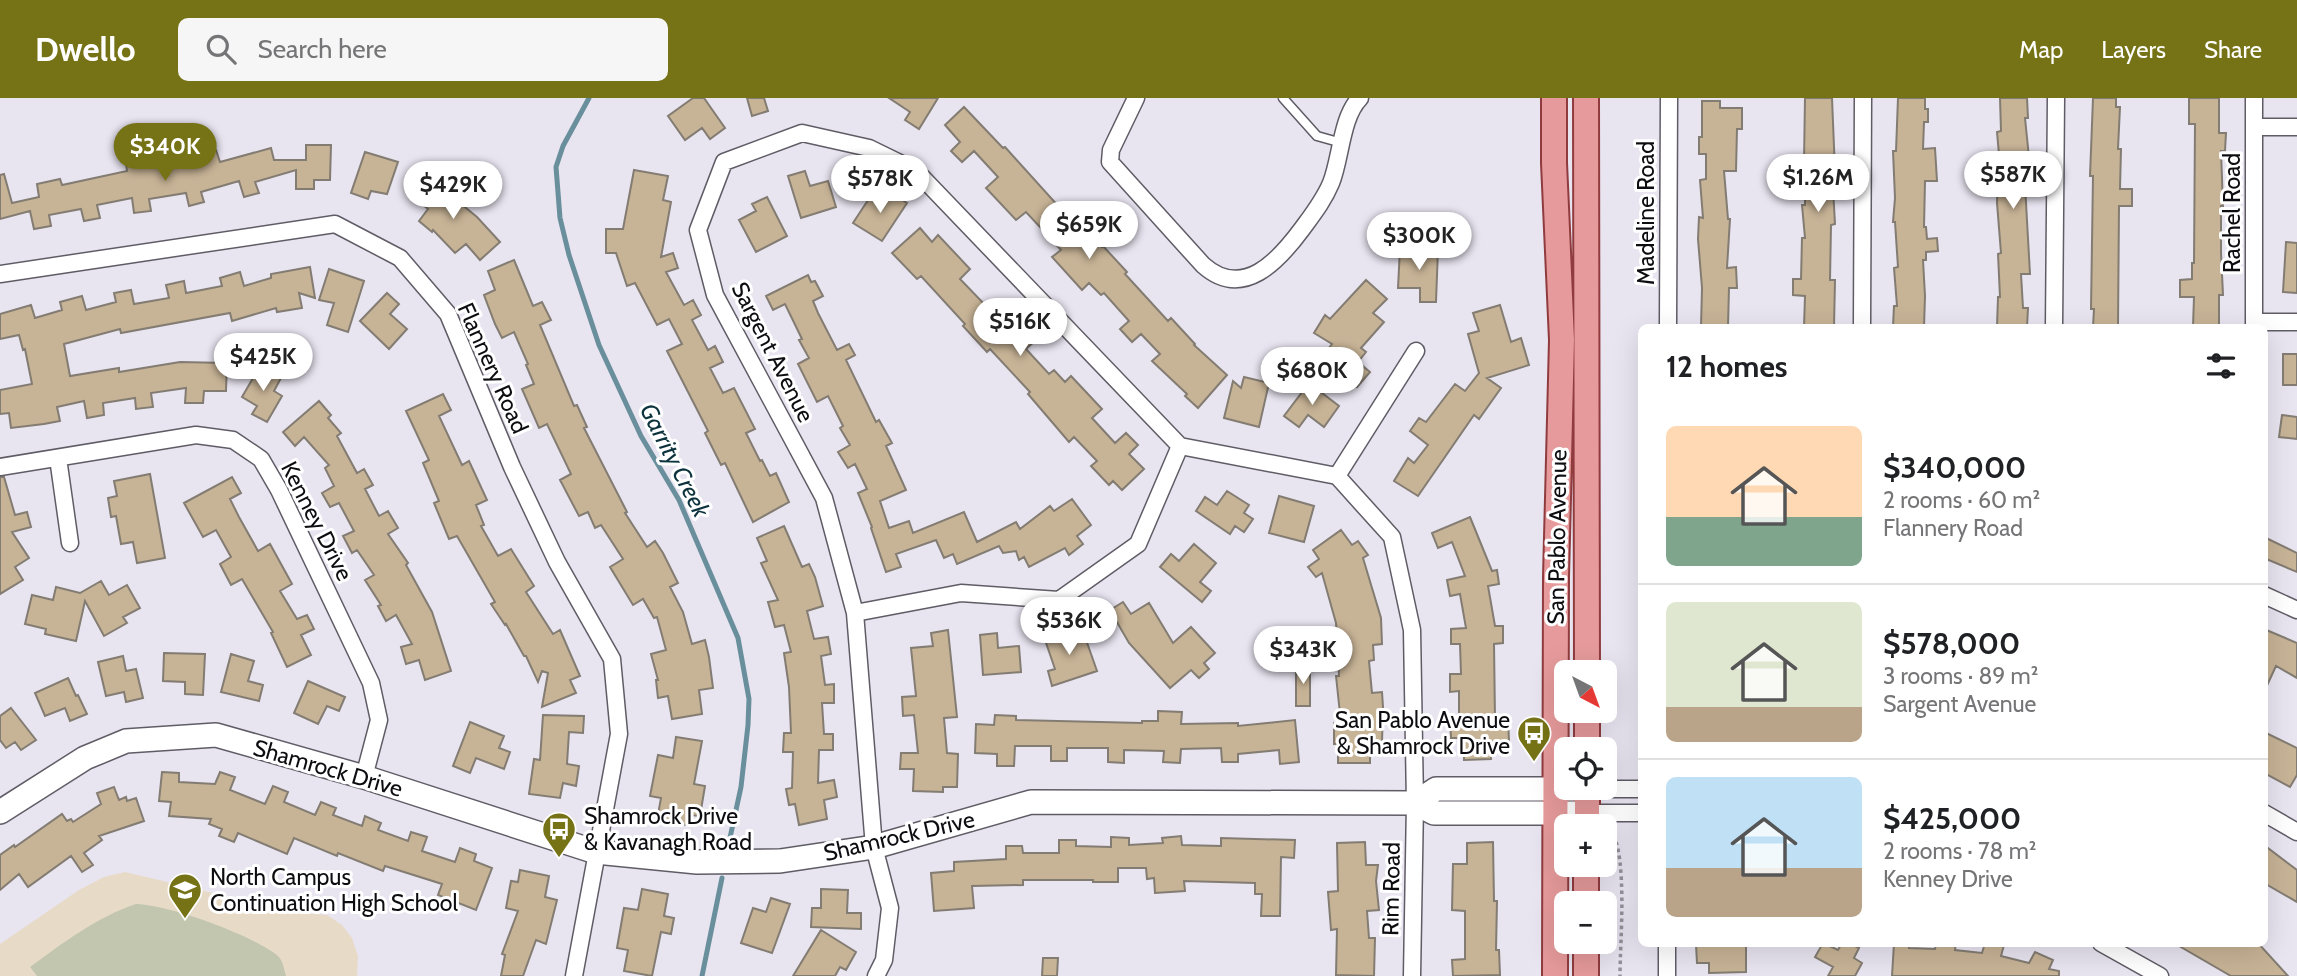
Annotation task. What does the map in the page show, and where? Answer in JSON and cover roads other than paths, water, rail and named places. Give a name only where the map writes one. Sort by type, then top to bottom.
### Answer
[{"type":"main road","name":"San Pablo Avenue","points":[[1554,98],[1554,163],[1562,340],[1556,577],[1555,976]]},
{"type":"main road","name":"San Pablo Avenue","points":[[1586,98],[1587,660]]},
{"type":"main road","points":[[1586,954],[1586,976]]},
{"type":"street","points":[[1136,98],[1111,149],[1110,162],[1203,265],[1222,278],[1230,279],[1258,274],[1281,256],[1324,198],[1337,166],[1352,109],[1360,98]]},
{"type":"street","name":"Madeline Road","points":[[1668,324],[1669,98]]},
{"type":"street","points":[[1862,324],[1863,98]]},
{"type":"street","points":[[2054,324],[2056,98]]},
{"type":"street","name":"Rachel Road","points":[[2254,98],[2255,324]]},
{"type":"street","points":[[2254,127],[2297,127]]},
{"type":"street","name":"Sargent Avenue","points":[[876,976],[884,960],[890,908],[874,847],[855,613],[824,498],[715,295],[698,230],[724,162],[802,133],[869,148],[916,171],[1180,446]]},
{"type":"street","name":"Flannery Road","points":[[0,274],[335,224],[400,258],[448,314],[512,467],[558,562],[612,659],[619,734],[574,976]]},
{"type":"street","points":[[2255,324],[2297,322]]},
{"type":"street","points":[[1337,477],[1416,351]]},
{"type":"street","name":"Kenney Drive","points":[[0,467],[196,435],[233,440],[261,459],[279,490],[371,683],[379,720],[364,777]]},
{"type":"street","points":[[855,613],[961,593],[1059,600],[1138,544],[1180,446],[1337,477],[1392,537],[1412,630],[1415,803]]},
{"type":"street","points":[[58,458],[70,543]]},
{"type":"street","points":[[2268,597],[2297,610]]},
{"type":"street","name":"Shamrock Drive","points":[[2,807],[85,758],[126,741],[216,735],[364,777],[596,852],[697,862],[780,862],[874,847],[1031,802],[1415,803],[1434,813],[1555,801],[1591,809],[1638,813]]},
{"type":"street","name":"Shamrock Drive","points":[[1591,809],[1638,791]]},
{"type":"street","name":"Rim Road","points":[[1412,976],[1415,803]]},
{"type":"street","points":[[2268,815],[2297,832]]},
{"type":"street","points":[[1667,947],[1667,976]]},
{"type":"street","points":[[2108,947],[2160,976]]},
{"type":"lane","points":[[1283,98],[1317,136],[1342,143]]},
{"type":"waterway","name":"Garrity Creek","points":[[589,98],[563,146],[556,167],[560,218],[569,255],[599,345],[641,436],[679,500],[738,638],[749,699],[748,725],[741,787],[728,847]]},
{"type":"waterway","name":"Garrity Creek","points":[[702,976],[722,878]]},
{"type":"place","name":"San Pablo Avenue & Shamrock Drive","points":[[1534,763]]},
{"type":"place","name":"Shamrock Drive & Kavanagh Road","points":[[559,859]]},
{"type":"place","name":"North Campus Continuation High School","points":[[185,920]]}]
